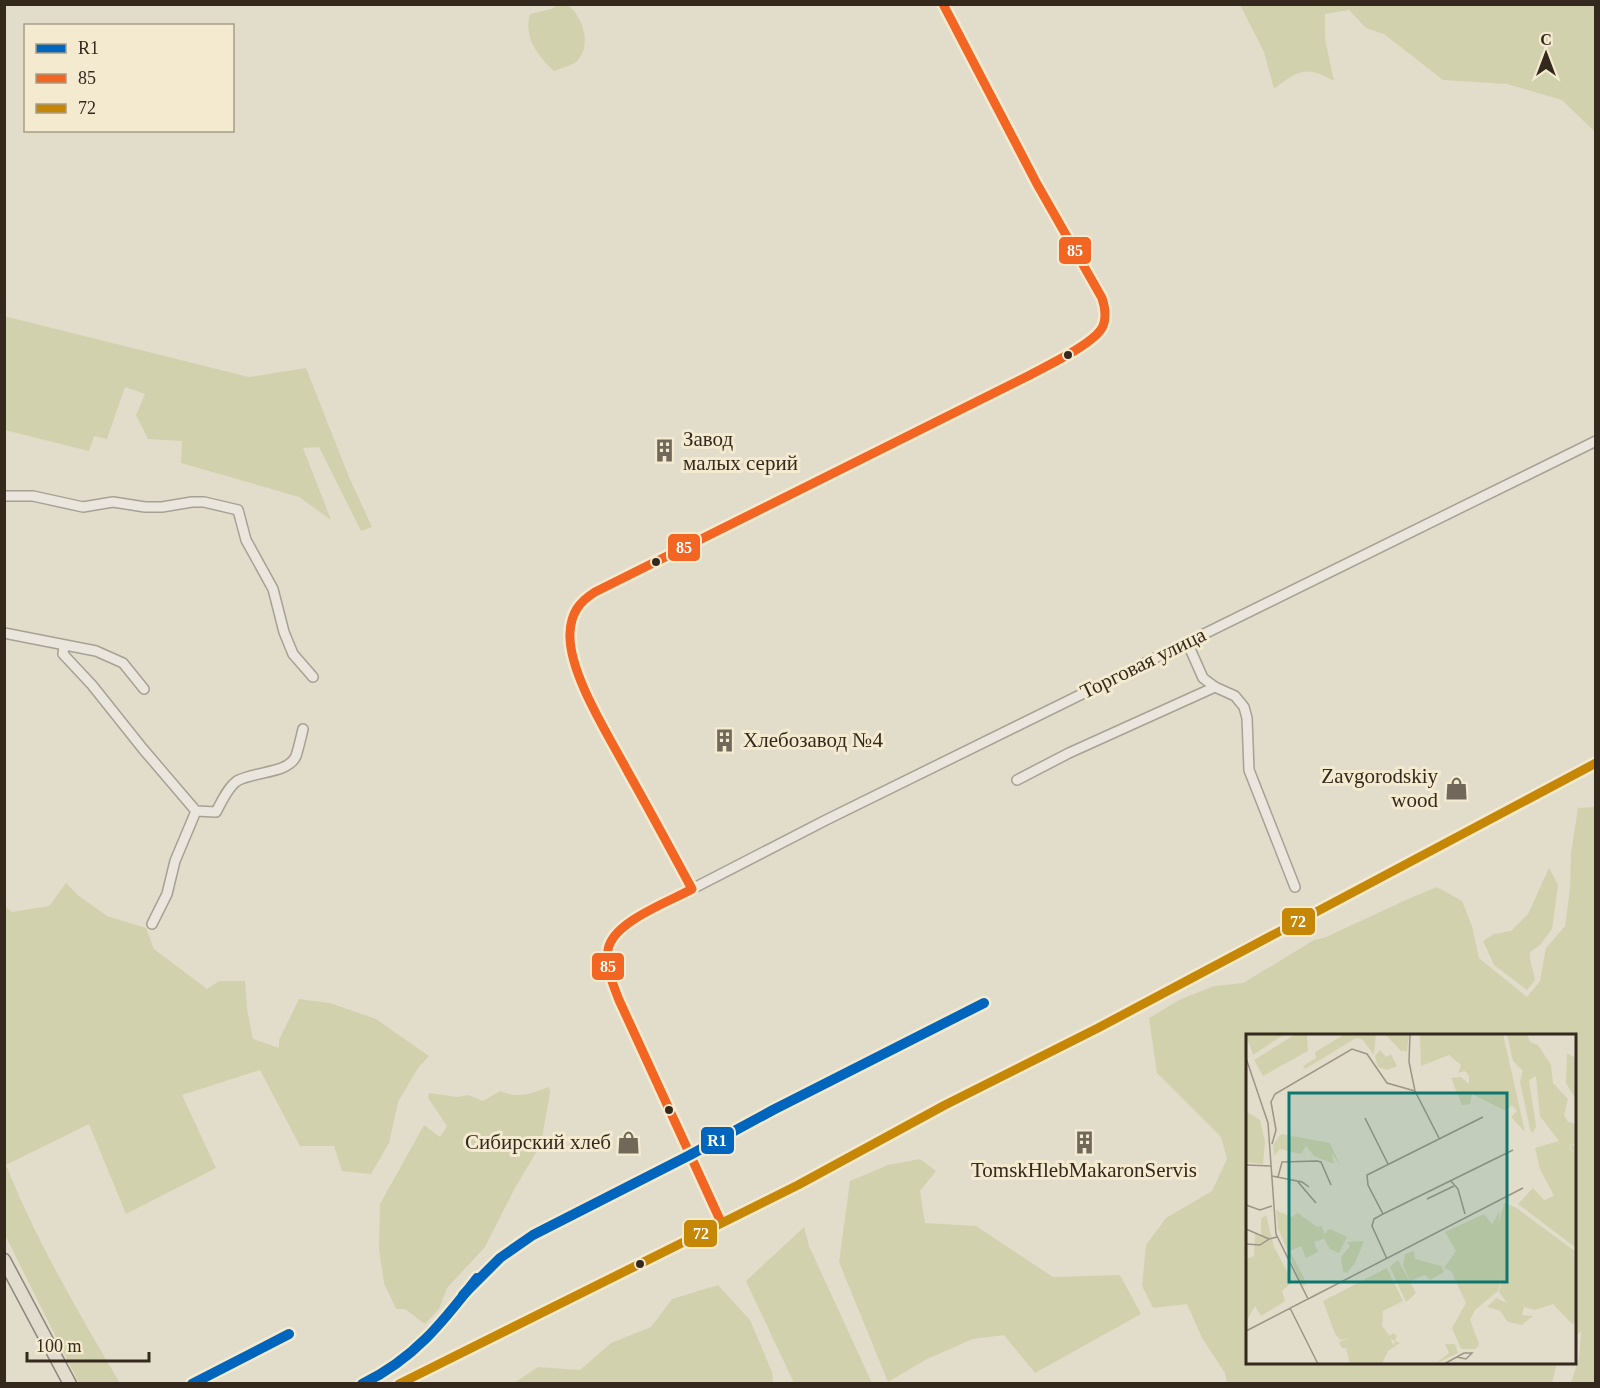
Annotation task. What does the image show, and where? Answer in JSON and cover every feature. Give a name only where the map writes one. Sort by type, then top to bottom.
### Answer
[{"type":"main road","points":[[4,1260],[70,1383]]},
{"type":"street","points":[[692,890],[604,728],[578,674],[570,634],[577,606],[595,592],[1028,376],[1091,340],[1102,328],[1106,309],[1102,298],[1036,184],[943,4]]},
{"type":"street","name":"Торговая улица","points":[[721,1222],[610,978],[608,948],[612,938],[622,926],[826,820],[1596,441]]},
{"type":"street","points":[[4,496],[33,496],[83,507],[113,502],[145,507],[198,502],[238,510],[246,540],[273,589],[284,632],[293,654],[313,677]]},
{"type":"street","points":[[4,633],[96,651],[123,663],[144,689]]},
{"type":"street","points":[[1187,642],[1203,678],[1215,687],[1235,696],[1244,707],[1248,718],[1249,770],[1295,886]]},
{"type":"street","points":[[64,646],[63,654],[92,685],[196,811],[216,812],[235,782],[252,775],[283,768],[292,763],[303,729]]},
{"type":"street","points":[[1017,780],[1069,753],[1215,687]]},
{"type":"street","points":[[399,1383],[798,1185],[945,1105],[1098,1028],[1596,763]]},
{"type":"street","points":[[152,924],[167,894],[175,861],[196,811]]},
{"type":"green space","points":[[559,5],[568,5],[578,16],[585,40],[582,55],[575,63],[554,71],[533,46],[528,22],[530,14]]},
{"type":"green space","points":[[1240,5],[1595,5],[1595,132],[1562,100],[1507,84],[1443,80],[1384,34],[1366,28],[1349,10],[1325,14],[1325,39],[1334,81],[1309,71],[1290,77],[1274,89],[1264,52]]},
{"type":"green space","points":[[4,316],[249,377],[306,368],[349,477],[372,527],[361,531],[319,447],[303,448],[331,520],[299,497],[181,463],[182,441],[148,439],[136,415],[145,394],[125,387],[107,439],[94,436],[89,451],[5,430]]},
{"type":"green space","points":[[1595,807],[1595,1383],[1571,1383],[1579,1358],[1581,1332],[1576,1334],[1576,1034],[1246,1034],[1246,1364],[1557,1364],[1552,1383],[1227,1383],[1225,1373],[1202,1338],[1187,1304],[1153,1308],[1142,1286],[1146,1245],[1166,1218],[1212,1191],[1227,1159],[1221,1137],[1157,1073],[1149,1018],[1181,999],[1214,986],[1243,983],[1314,940],[1326,937],[1437,887],[1462,901],[1472,926],[1479,958],[1527,997],[1540,981],[1546,948],[1565,926],[1570,889],[1571,853],[1578,808]]},
{"type":"green space","points":[[1549,868],[1558,885],[1552,929],[1540,945],[1530,952],[1535,980],[1527,990],[1494,965],[1483,941],[1494,934],[1511,931],[1528,914]]},
{"type":"green space","points":[[66,883],[79,896],[107,916],[146,928],[154,949],[207,989],[219,981],[245,981],[247,1009],[253,1039],[279,1048],[279,1040],[299,999],[330,1003],[376,1019],[429,1056],[418,1068],[398,1102],[389,1143],[371,1174],[342,1171],[334,1146],[300,1146],[260,1070],[182,1095],[216,1168],[126,1214],[89,1124],[6,1165],[44,1249],[120,1383],[79,1383],[5,1235],[5,907],[12,912],[49,906]]},
{"type":"green space","points":[[549,1087],[550,1093],[541,1144],[515,1188],[485,1247],[447,1288],[439,1309],[425,1324],[405,1309],[396,1309],[384,1283],[379,1249],[380,1204],[424,1125],[440,1137],[447,1126],[428,1098],[429,1093],[457,1097],[468,1095],[483,1101],[500,1091],[519,1095]]},
{"type":"green space","points":[[920,1159],[936,1171],[920,1191],[925,1223],[976,1226],[1053,1277],[1120,1275],[1141,1314],[1035,1373],[1004,1335],[973,1339],[927,1359],[888,1382],[839,1262],[850,1181],[888,1165]]},
{"type":"green space","points":[[804,1227],[809,1246],[872,1383],[794,1383],[746,1281]]},
{"type":"green space","points":[[718,1285],[750,1320],[772,1372],[773,1383],[514,1383],[538,1367],[580,1370],[611,1343],[651,1327],[672,1299]]},
{"type":"transit line","name":"85","points":[[721,1222],[619,1000],[608,963],[608,950],[620,930],[643,914],[692,889],[582,685],[571,649],[572,620],[584,600],[595,592],[1028,376],[1081,347],[1099,333],[1105,319],[1102,298],[1037,184],[943,4]]},
{"type":"transit line","name":"72","points":[[399,1384],[798,1185],[945,1105],[1098,1028],[1596,763]]},
{"type":"transit line","name":"R1","points":[[463,1295],[500,1258],[533,1235],[984,1003]]},
{"type":"transit line","name":"R1","points":[[362,1384],[412,1351],[452,1310],[477,1278]]},
{"type":"transit line","name":"R1","points":[[192,1384],[289,1334]]},
{"type":"place","name":"Завод малых серий","points":[[665,451]]},
{"type":"place","name":"Хлебозавод №4","points":[[725,740]]},
{"type":"place","name":"Zavgorodskiy wood","points":[[1456,788]]},
{"type":"place","name":"Сибирский хлеб","points":[[629,1142]]},
{"type":"place","name":"TomskHlebMakaronServis","points":[[1084,1142]]}]
